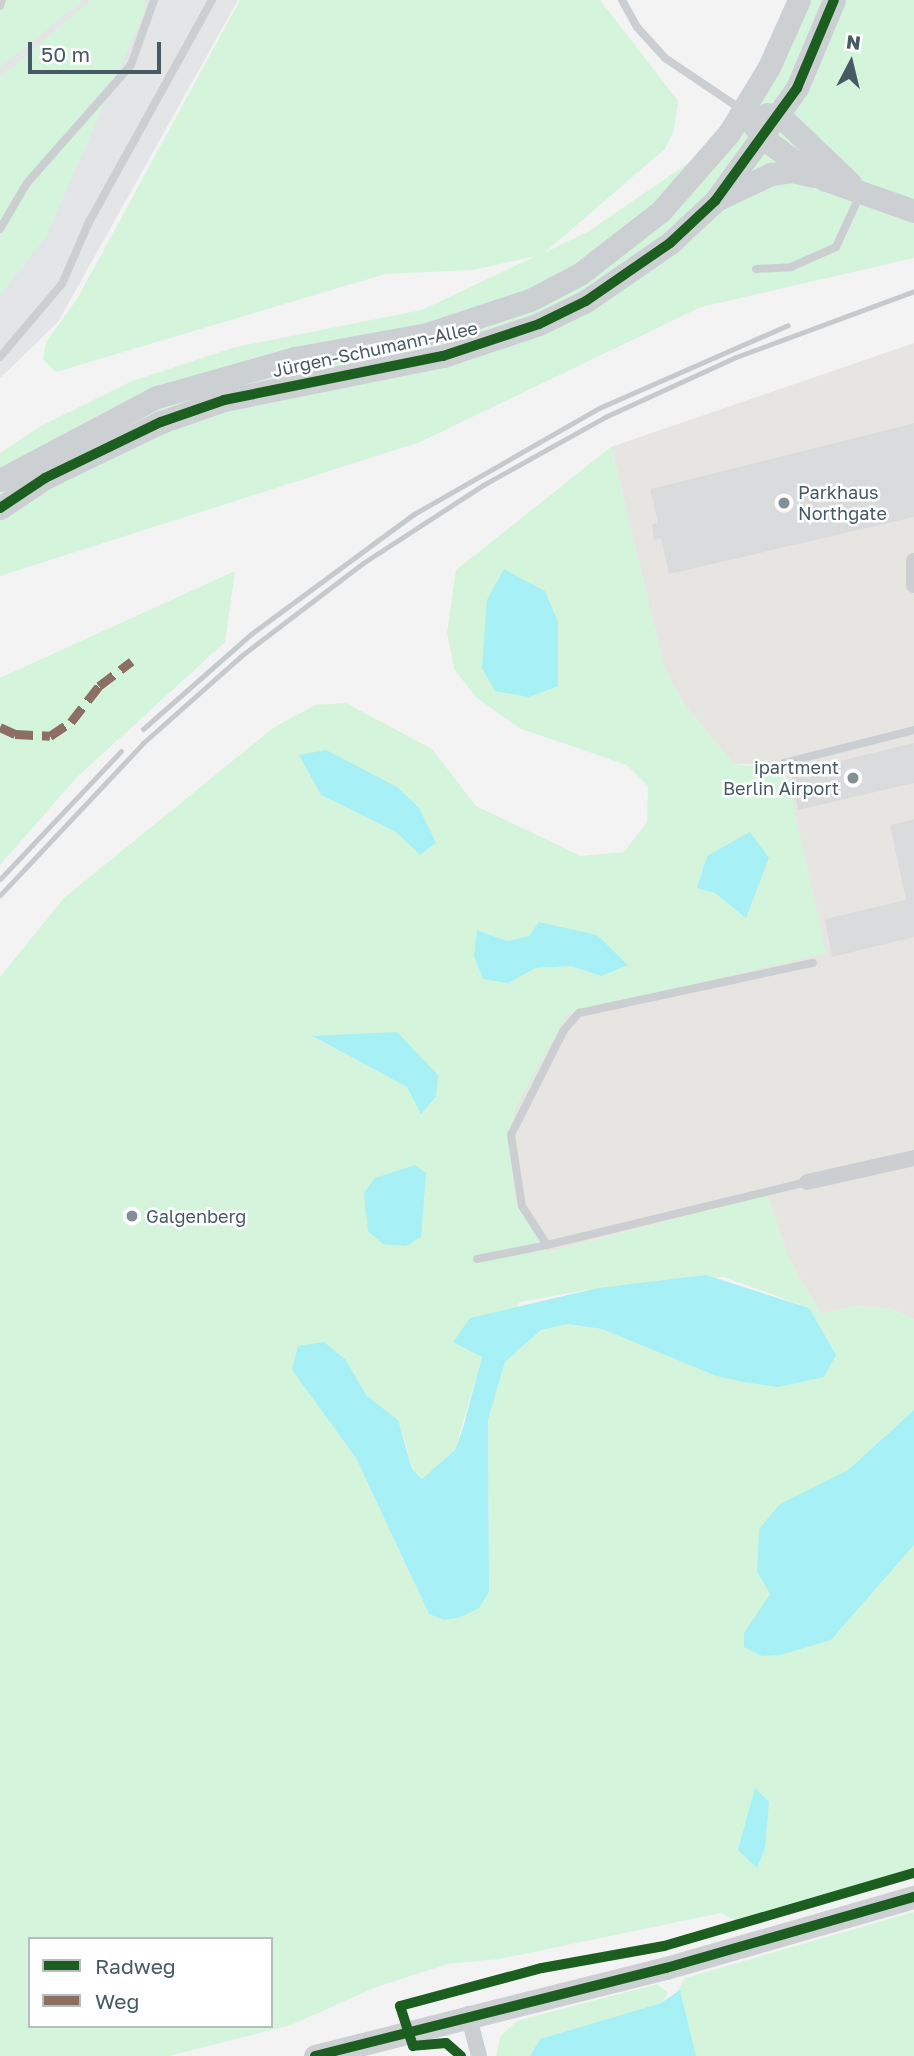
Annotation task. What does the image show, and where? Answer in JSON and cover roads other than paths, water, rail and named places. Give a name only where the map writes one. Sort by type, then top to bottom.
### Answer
[{"type":"street","name":"Jürgen-Schumann-Allee","points":[[0,480],[93,427],[193,385],[295,358],[427,334],[530,300],[623,245],[661,211],[743,111],[799,0]]},
{"type":"street","name":"Jürgen-Schumann-Allee","points":[[0,508],[45,478],[161,422],[211,404],[443,356],[539,324],[637,268],[715,201],[764,139],[780,116],[834,0]]},
{"type":"street","points":[[743,111],[780,116],[861,192]]},
{"type":"street","points":[[743,111],[764,139],[826,180]]},
{"type":"street","points":[[715,201],[771,174],[792,171],[914,211]]},
{"type":"street","points":[[914,561],[914,585]]},
{"type":"street","points":[[807,1182],[914,1158]]},
{"type":"street","points":[[315,2056],[468,2014],[666,1968],[914,1897]]},
{"type":"street","points":[[468,2014],[479,2056]]},
{"type":"lane","points":[[0,6],[2,0]]},
{"type":"lane","points":[[0,229],[27,183],[131,65],[154,0]]},
{"type":"lane","points":[[0,358],[62,284],[89,222],[212,0]]},
{"type":"lane","points":[[622,0],[665,58],[743,111]]},
{"type":"lane","points":[[756,270],[791,267],[835,247],[861,192]]},
{"type":"lane","points":[[784,762],[914,730]]},
{"type":"lane","points":[[547,1245],[522,1206],[512,1135],[570,1021],[579,1013],[813,963]]},
{"type":"lane","points":[[477,1259],[547,1245],[807,1182]]},
{"type":"water","points":[[504,569],[545,591],[558,622],[558,686],[529,697],[495,691],[482,668],[487,600]]},
{"type":"water","points":[[326,750],[397,787],[419,808],[436,843],[420,855],[396,832],[321,795],[299,755]]},
{"type":"water","points":[[750,832],[769,858],[746,918],[715,893],[697,888],[707,856]]},
{"type":"water","points":[[539,922],[597,935],[628,965],[601,976],[571,966],[536,968],[508,983],[483,979],[474,956],[477,930],[507,941],[529,936]]},
{"type":"water","points":[[397,1032],[438,1075],[436,1097],[421,1114],[407,1087],[312,1036]]},
{"type":"water","points":[[415,1165],[426,1173],[421,1237],[406,1246],[383,1244],[368,1231],[364,1193],[375,1178]]},
{"type":"water","points":[[706,1275],[809,1308],[836,1355],[824,1377],[778,1387],[744,1382],[716,1376],[602,1329],[568,1324],[541,1330],[505,1362],[488,1420],[489,1592],[479,1608],[461,1617],[444,1620],[429,1614],[356,1458],[292,1370],[298,1346],[324,1342],[346,1360],[367,1396],[398,1420],[412,1469],[422,1479],[455,1450],[463,1428],[482,1357],[453,1342],[470,1318],[598,1288]]},
{"type":"water","points":[[914,1410],[914,1545],[831,1640],[780,1655],[762,1656],[744,1647],[744,1633],[770,1594],[757,1572],[759,1529],[780,1504],[848,1470]]},
{"type":"water","points":[[755,1788],[769,1802],[765,1848],[757,1868],[738,1850]]},
{"type":"water","points":[[680,1990],[696,2056],[530,2056],[540,2039],[661,2003]]},
{"type":"railway","points":[[0,895],[143,743],[241,656],[363,563],[483,485],[605,417],[736,357],[914,291]]},
{"type":"railway","points":[[143,729],[251,634],[414,514],[599,408],[788,325]]},
{"type":"railway","points":[[0,879],[121,751]]},
{"type":"place","name":"Parkhaus Northgate","points":[[784,503]]},
{"type":"place","name":"ipartment Berlin Airport","points":[[853,778]]},
{"type":"place","name":"Galgenberg","points":[[132,1216]]}]
